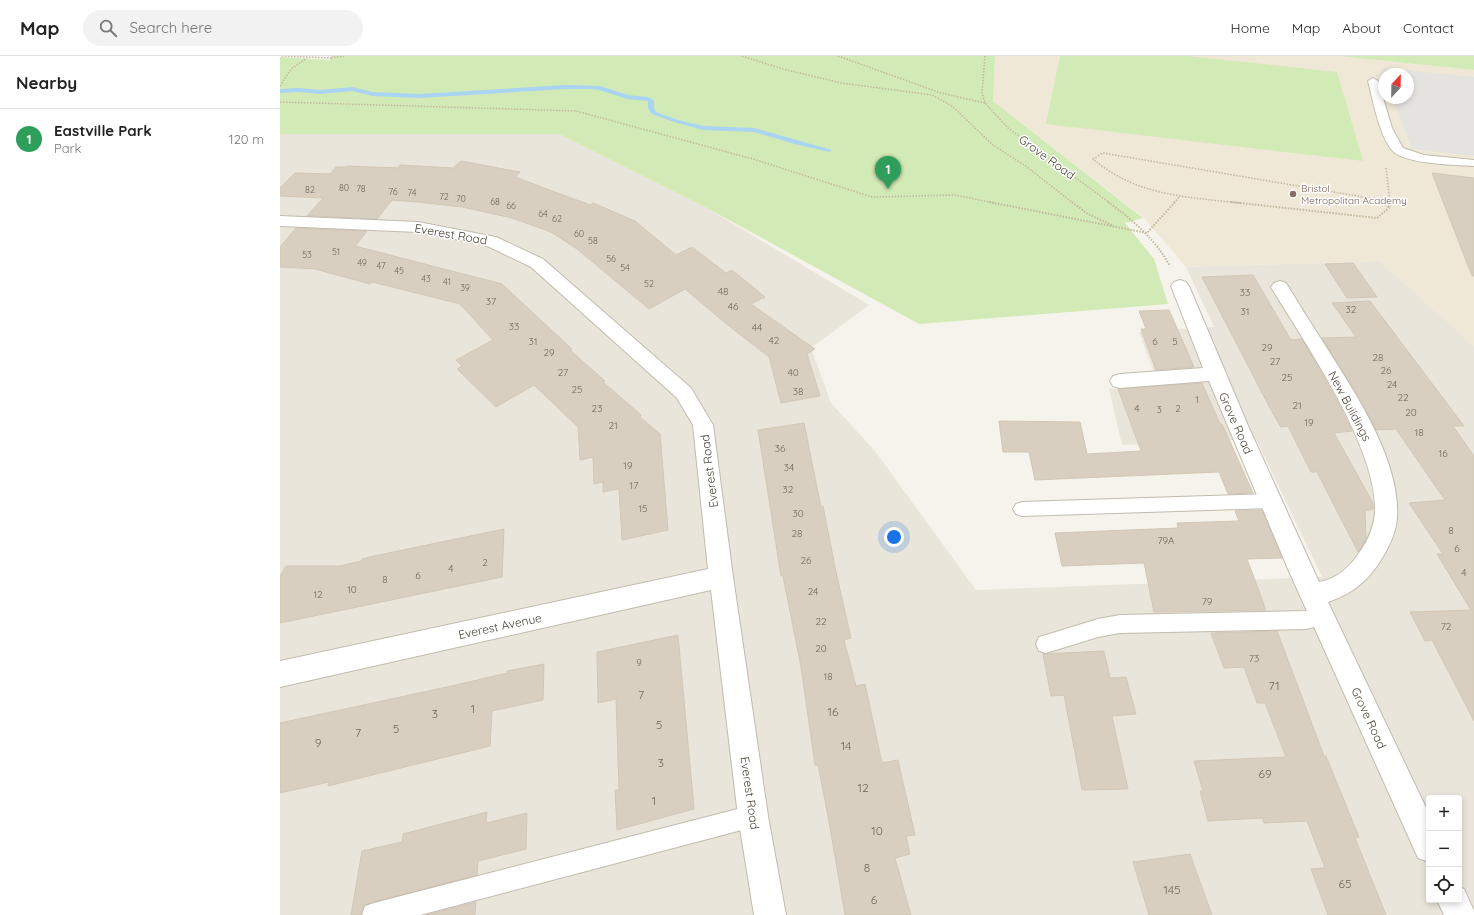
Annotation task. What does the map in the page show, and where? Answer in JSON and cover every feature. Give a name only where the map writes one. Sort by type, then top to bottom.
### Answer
[{"type":"street","name":"Everest Road","points":[[280,220],[418,227],[490,241],[537,263],[684,393],[703,425],[721,577],[753,816],[770,915]]},
{"type":"street","name":"Grove Road","points":[[1180,286],[1214,374],[1312,594],[1426,841]]},
{"type":"street","name":"New Buildings","points":[[1280,287],[1351,403],[1376,460],[1385,498],[1386,512],[1383,534],[1369,561],[1343,585],[1325,593],[1312,594]]},
{"type":"street","points":[[1120,381],[1214,374]]},
{"type":"street","name":"Everest Avenue","points":[[280,674],[721,577]]},
{"type":"street","points":[[1455,903],[1460,915]]},
{"type":"lane","points":[[1373,81],[1391,140],[1398,150],[1414,155],[1474,163]]},
{"type":"lane","points":[[1022,509],[1271,501]]},
{"type":"lane","points":[[1046,644],[1098,628],[1120,624],[1306,620],[1323,618]]},
{"type":"lane","points":[[374,915],[753,816]]},
{"type":"path","points":[[282,56],[307,58],[331,58],[344,56]]},
{"type":"path","points":[[742,56],[783,69],[841,83],[932,95],[952,106],[993,145],[1027,166],[1088,214],[1115,226]]},
{"type":"path","points":[[838,56],[941,93],[985,103],[982,93],[985,56]]},
{"type":"path","points":[[280,86],[291,69],[307,58]]},
{"type":"path","points":[[280,102],[576,111],[753,158],[872,197],[955,195],[1147,233],[1180,196]]},
{"type":"path","name":"Grove Road","points":[[985,103],[1008,128],[1117,208],[1147,233],[1163,253],[1180,286]]},
{"type":"path","points":[[1390,207],[1384,155],[1398,150]]},
{"type":"path","points":[[1103,153],[1148,160],[1369,198],[1390,207],[1377,218],[1180,196],[1136,186],[1108,172],[1093,159],[1103,153]]},
{"type":"shaded area","name":"Bristol Metropolitan Academy","points":[[995,56],[1338,56],[1474,70],[1474,346],[1380,261],[1186,267],[1143,217],[993,101]]},
{"type":"shaded area","points":[[1414,71],[1474,77],[1474,156],[1412,149],[1395,104],[1414,104]]},
{"type":"shaded area","points":[[280,134],[559,134],[707,208],[869,305],[811,348],[831,403],[875,451],[976,590],[1322,577],[1256,439],[1122,445],[1109,389],[1158,384],[1139,332],[1214,327],[1186,267],[1380,261],[1474,346],[1474,915],[280,915]]},
{"type":"green space","points":[[334,56],[995,56],[993,101],[1143,218],[1125,223],[1154,259],[1168,304],[919,324],[707,208],[559,134],[280,134],[280,57],[330,60]]},
{"type":"green space","points":[[1060,56],[1187,56],[1337,72],[1363,161],[1046,124]]},
{"type":"green space","points":[[1338,56],[1474,56],[1474,70]]},
{"type":"building","points":[[461,161],[520,172],[515,177],[590,205],[593,203],[635,221],[676,255],[692,247],[726,273],[732,270],[765,297],[751,304],[815,349],[807,354],[820,396],[781,403],[769,357],[685,289],[649,309],[577,249],[551,232],[512,218],[462,207],[392,200],[377,219],[307,216],[323,198],[280,196],[280,188],[295,173],[330,174],[336,167],[348,166],[398,168],[400,165],[453,168]]},
{"type":"building","points":[[1432,173],[1474,178],[1474,276],[1472,276]]},
{"type":"building","points":[[296,228],[367,231],[355,246],[502,284],[572,349],[570,350],[605,381],[603,382],[641,415],[640,417],[660,434],[668,530],[622,540],[619,489],[603,492],[603,482],[594,484],[593,457],[580,460],[578,427],[534,385],[496,407],[457,369],[462,366],[456,360],[493,340],[460,304],[372,282],[370,284],[315,269],[280,267],[280,247]]},
{"type":"building","points":[[1353,263],[1377,297],[1347,298],[1325,264]]},
{"type":"building","points":[[1253,275],[1291,340],[1302,339],[1352,431],[1334,433],[1373,503],[1373,509],[1365,511],[1366,539],[1358,552],[1317,472],[1311,472],[1288,426],[1281,427],[1271,410],[1202,277]]},
{"type":"building","points":[[1370,301],[1464,426],[1453,426],[1474,456],[1474,721],[1432,640],[1425,641],[1410,612],[1471,610],[1437,554],[1443,554],[1409,503],[1445,500],[1396,429],[1376,430],[1361,401],[1322,338],[1356,337],[1332,303]]},
{"type":"building","points":[[1169,310],[1194,367],[1156,370],[1141,329],[1146,329],[1139,311]]},
{"type":"building","points":[[1202,383],[1253,493],[1228,494],[1219,472],[1035,480],[1029,452],[1003,452],[999,421],[1080,422],[1087,454],[1141,451],[1118,389]]},
{"type":"building","points":[[804,423],[821,507],[823,506],[851,638],[844,640],[856,686],[865,684],[882,763],[898,760],[915,835],[906,836],[910,854],[895,858],[911,915],[845,915],[818,765],[815,765],[801,667],[783,576],[781,576],[758,430]]},
{"type":"building","points":[[1262,510],[1282,558],[1247,559],[1266,610],[1154,612],[1144,563],[1062,566],[1055,533],[1178,528],[1177,523],[1239,521],[1235,511]]},
{"type":"building","points":[[504,529],[502,577],[280,623],[280,576],[286,566],[339,566],[362,561],[362,559],[374,556]]},
{"type":"building","points":[[1277,631],[1324,756],[1326,756],[1359,837],[1355,838],[1386,915],[1328,915],[1311,869],[1325,868],[1307,821],[1264,823],[1263,818],[1208,821],[1200,791],[1203,791],[1194,761],[1286,757],[1265,703],[1257,703],[1244,667],[1224,668],[1211,633]]},
{"type":"building","points":[[678,635],[694,809],[617,830],[615,790],[619,790],[616,699],[598,703],[597,652]]},
{"type":"building","points":[[1104,651],[1110,678],[1126,677],[1136,714],[1112,716],[1128,789],[1082,790],[1064,695],[1051,696],[1043,654]]},
{"type":"building","points":[[544,664],[543,700],[492,711],[490,746],[328,786],[329,782],[280,793],[280,723],[456,685],[507,673],[507,671]]},
{"type":"building","points":[[487,812],[486,823],[527,813],[526,849],[478,861],[477,875],[374,902],[364,906],[361,915],[351,915],[362,851],[402,842],[403,834]]},
{"type":"building","points":[[1190,854],[1212,915],[1149,915],[1133,862]]},
{"type":"building","points":[[476,902],[475,915],[426,915]]},
{"type":"waterway","points":[[280,91],[299,90],[320,92],[352,89],[373,94],[419,96],[565,87],[600,88],[627,97],[651,100],[651,108],[654,113],[676,121],[703,128],[754,130],[797,143],[829,150]]},
{"type":"place","name":"Eastville Park","points":[[888,189]]},
{"type":"place","name":"Bristol Metropolitan Academy","points":[[1293,194]]}]
